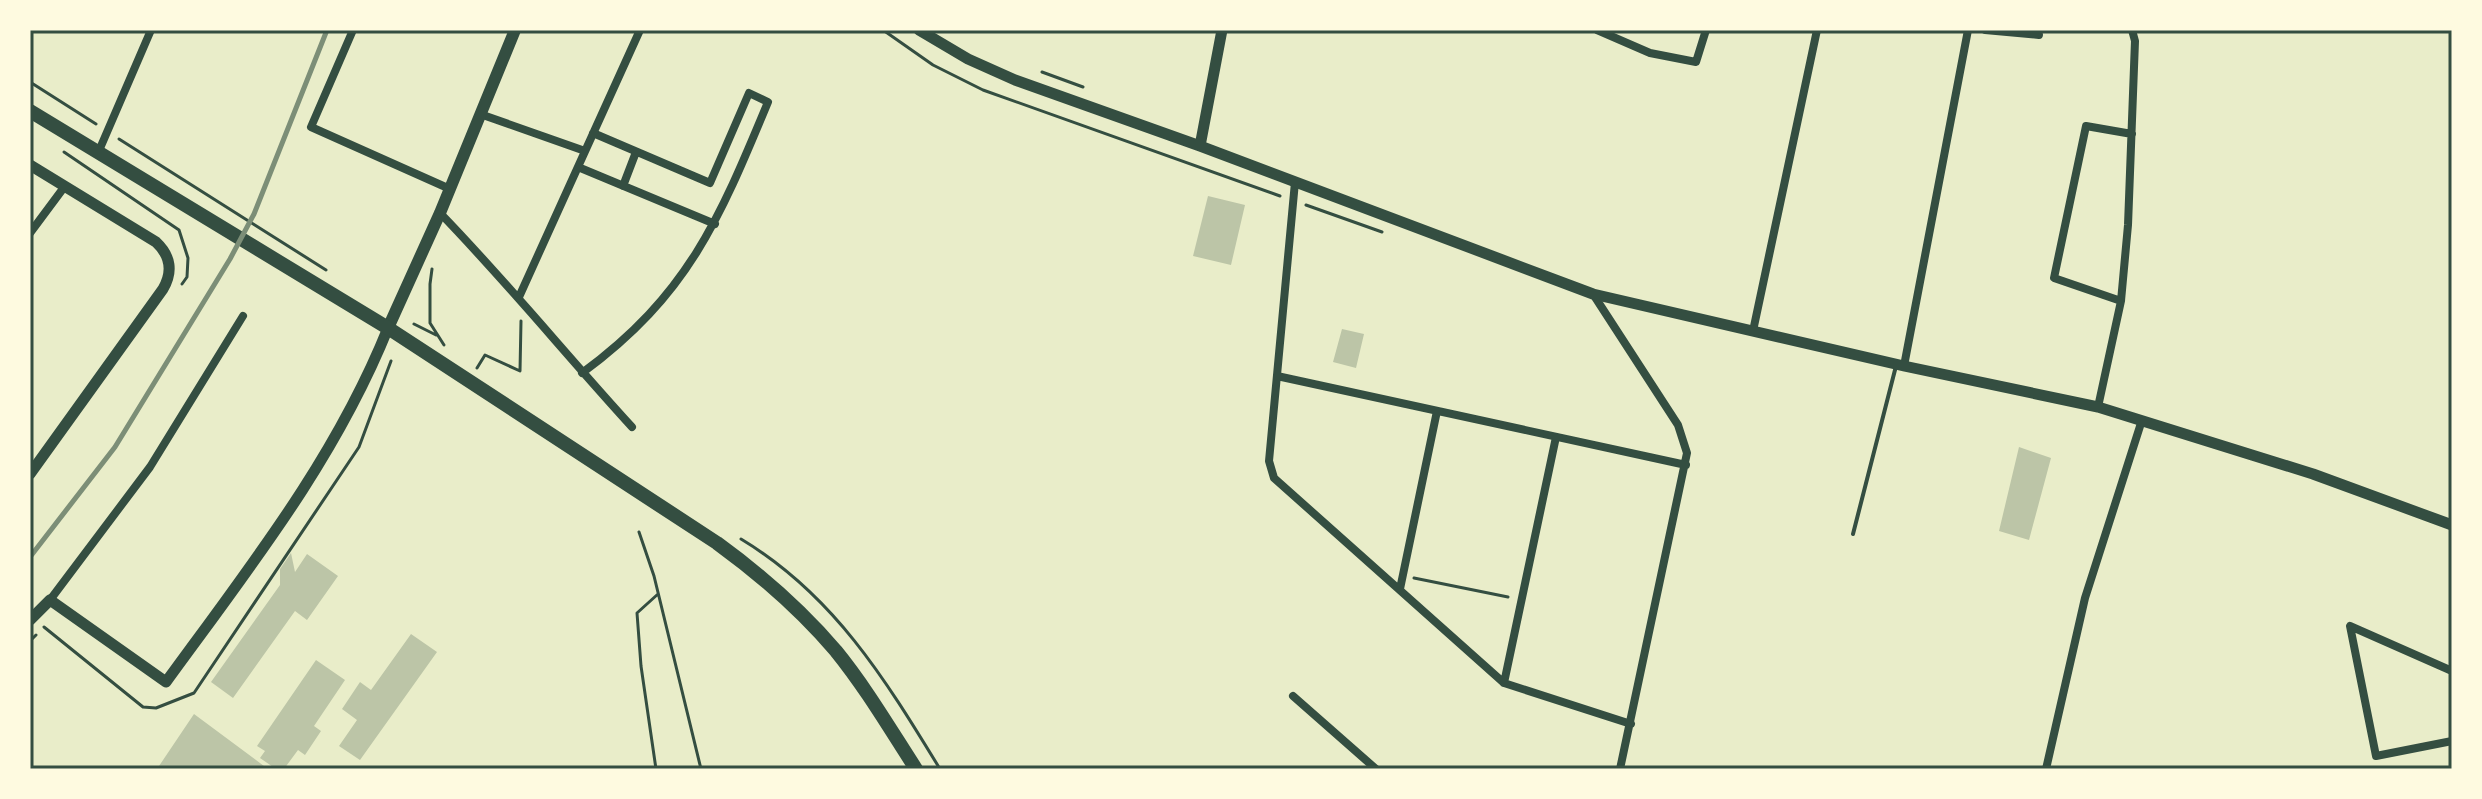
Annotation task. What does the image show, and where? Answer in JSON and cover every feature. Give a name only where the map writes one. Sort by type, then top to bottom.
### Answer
[{"type":"main road","points":[[388,328],[440,213],[514,31]]},
{"type":"main road","points":[[30,111],[388,328],[748,566],[809,621],[836,652],[916,769]]},
{"type":"street","points":[[98,153],[151,30]]},
{"type":"street","points":[[353,30],[311,127],[450,189]]},
{"type":"street","points":[[519,297],[640,30]]},
{"type":"street","points":[[919,30],[991,70],[1593,294],[2098,407],[2313,474],[2452,525]]},
{"type":"street","points":[[1200,146],[1222,30]]},
{"type":"street","points":[[1597,30],[1650,53],[1696,62],[1706,30]]},
{"type":"street","points":[[1753,331],[1817,30]]},
{"type":"street","points":[[1900,365],[1968,30]]},
{"type":"street","points":[[1985,30],[2039,35],[2038,30]]},
{"type":"street","points":[[2098,407],[2121,301],[2128,225],[2135,41],[2132,30]]},
{"type":"street","points":[[582,373],[607,355],[652,313],[688,269],[715,224],[768,102],[749,93],[710,183],[593,133]]},
{"type":"street","points":[[480,114],[585,151]]},
{"type":"street","points":[[2121,301],[2054,278],[2086,126],[2132,134]]},
{"type":"street","points":[[623,186],[636,152]]},
{"type":"street","points":[[30,165],[156,242],[167,255],[170,272],[163,289],[30,474]]},
{"type":"street","points":[[578,167],[715,224]]},
{"type":"street","points":[[1295,182],[1269,461],[1274,478],[1504,683],[1631,724]]},
{"type":"street","points":[[30,233],[65,186]]},
{"type":"street","points":[[440,213],[519,297],[632,427]]},
{"type":"street","points":[[1593,294],[1686,442],[1686,465],[1620,769]]},
{"type":"street","points":[[30,620],[50,600],[150,467],[243,316]]},
{"type":"street","points":[[50,600],[166,682],[303,494],[345,422],[388,328]]},
{"type":"street","points":[[1277,376],[1686,465]]},
{"type":"street","points":[[1400,589],[1437,411]]},
{"type":"street","points":[[2046,769],[2085,598],[2142,420]]},
{"type":"street","points":[[1504,683],[1556,437]]},
{"type":"street","points":[[2452,671],[2350,626],[2376,756],[2452,741]]},
{"type":"street","points":[[1293,696],[1376,769]]},
{"type":"lane","points":[[1853,534],[1900,365]]},
{"type":"path","points":[[1039,71],[1094,91]]},
{"type":"path","points":[[30,82],[328,271]]},
{"type":"path","points":[[55,146],[179,230],[186,249],[188,268],[187,277],[178,290]]},
{"type":"path","points":[[396,314],[439,337]]},
{"type":"path","points":[[639,532],[658,594],[701,769]]},
{"type":"path","points":[[1402,575],[1521,600]]},
{"type":"path","points":[[656,769],[641,666],[637,613],[658,594]]},
{"type":"building","points":[[1208,196],[1245,205],[1231,265],[1193,256]]},
{"type":"building","points":[[1342,329],[1364,334],[1356,368],[1333,362]]},
{"type":"building","points":[[2019,447],[2051,458],[2029,540],[1999,531]]},
{"type":"building","points":[[291,553],[295,572],[307,554],[338,576],[307,620],[295,611],[233,698],[211,682],[280,585],[280,569]]},
{"type":"building","points":[[411,634],[437,652],[360,760],[339,746],[357,720],[342,709],[360,682],[371,690]]},
{"type":"building","points":[[316,660],[345,680],[314,726],[321,731],[305,755],[298,750],[284,769],[276,769],[260,758],[265,751],[257,746]]},
{"type":"building","points":[[194,714],[268,769],[157,769]]},
{"type":"railway","points":[[30,557],[115,447],[230,259],[254,214],[327,30]]}]
